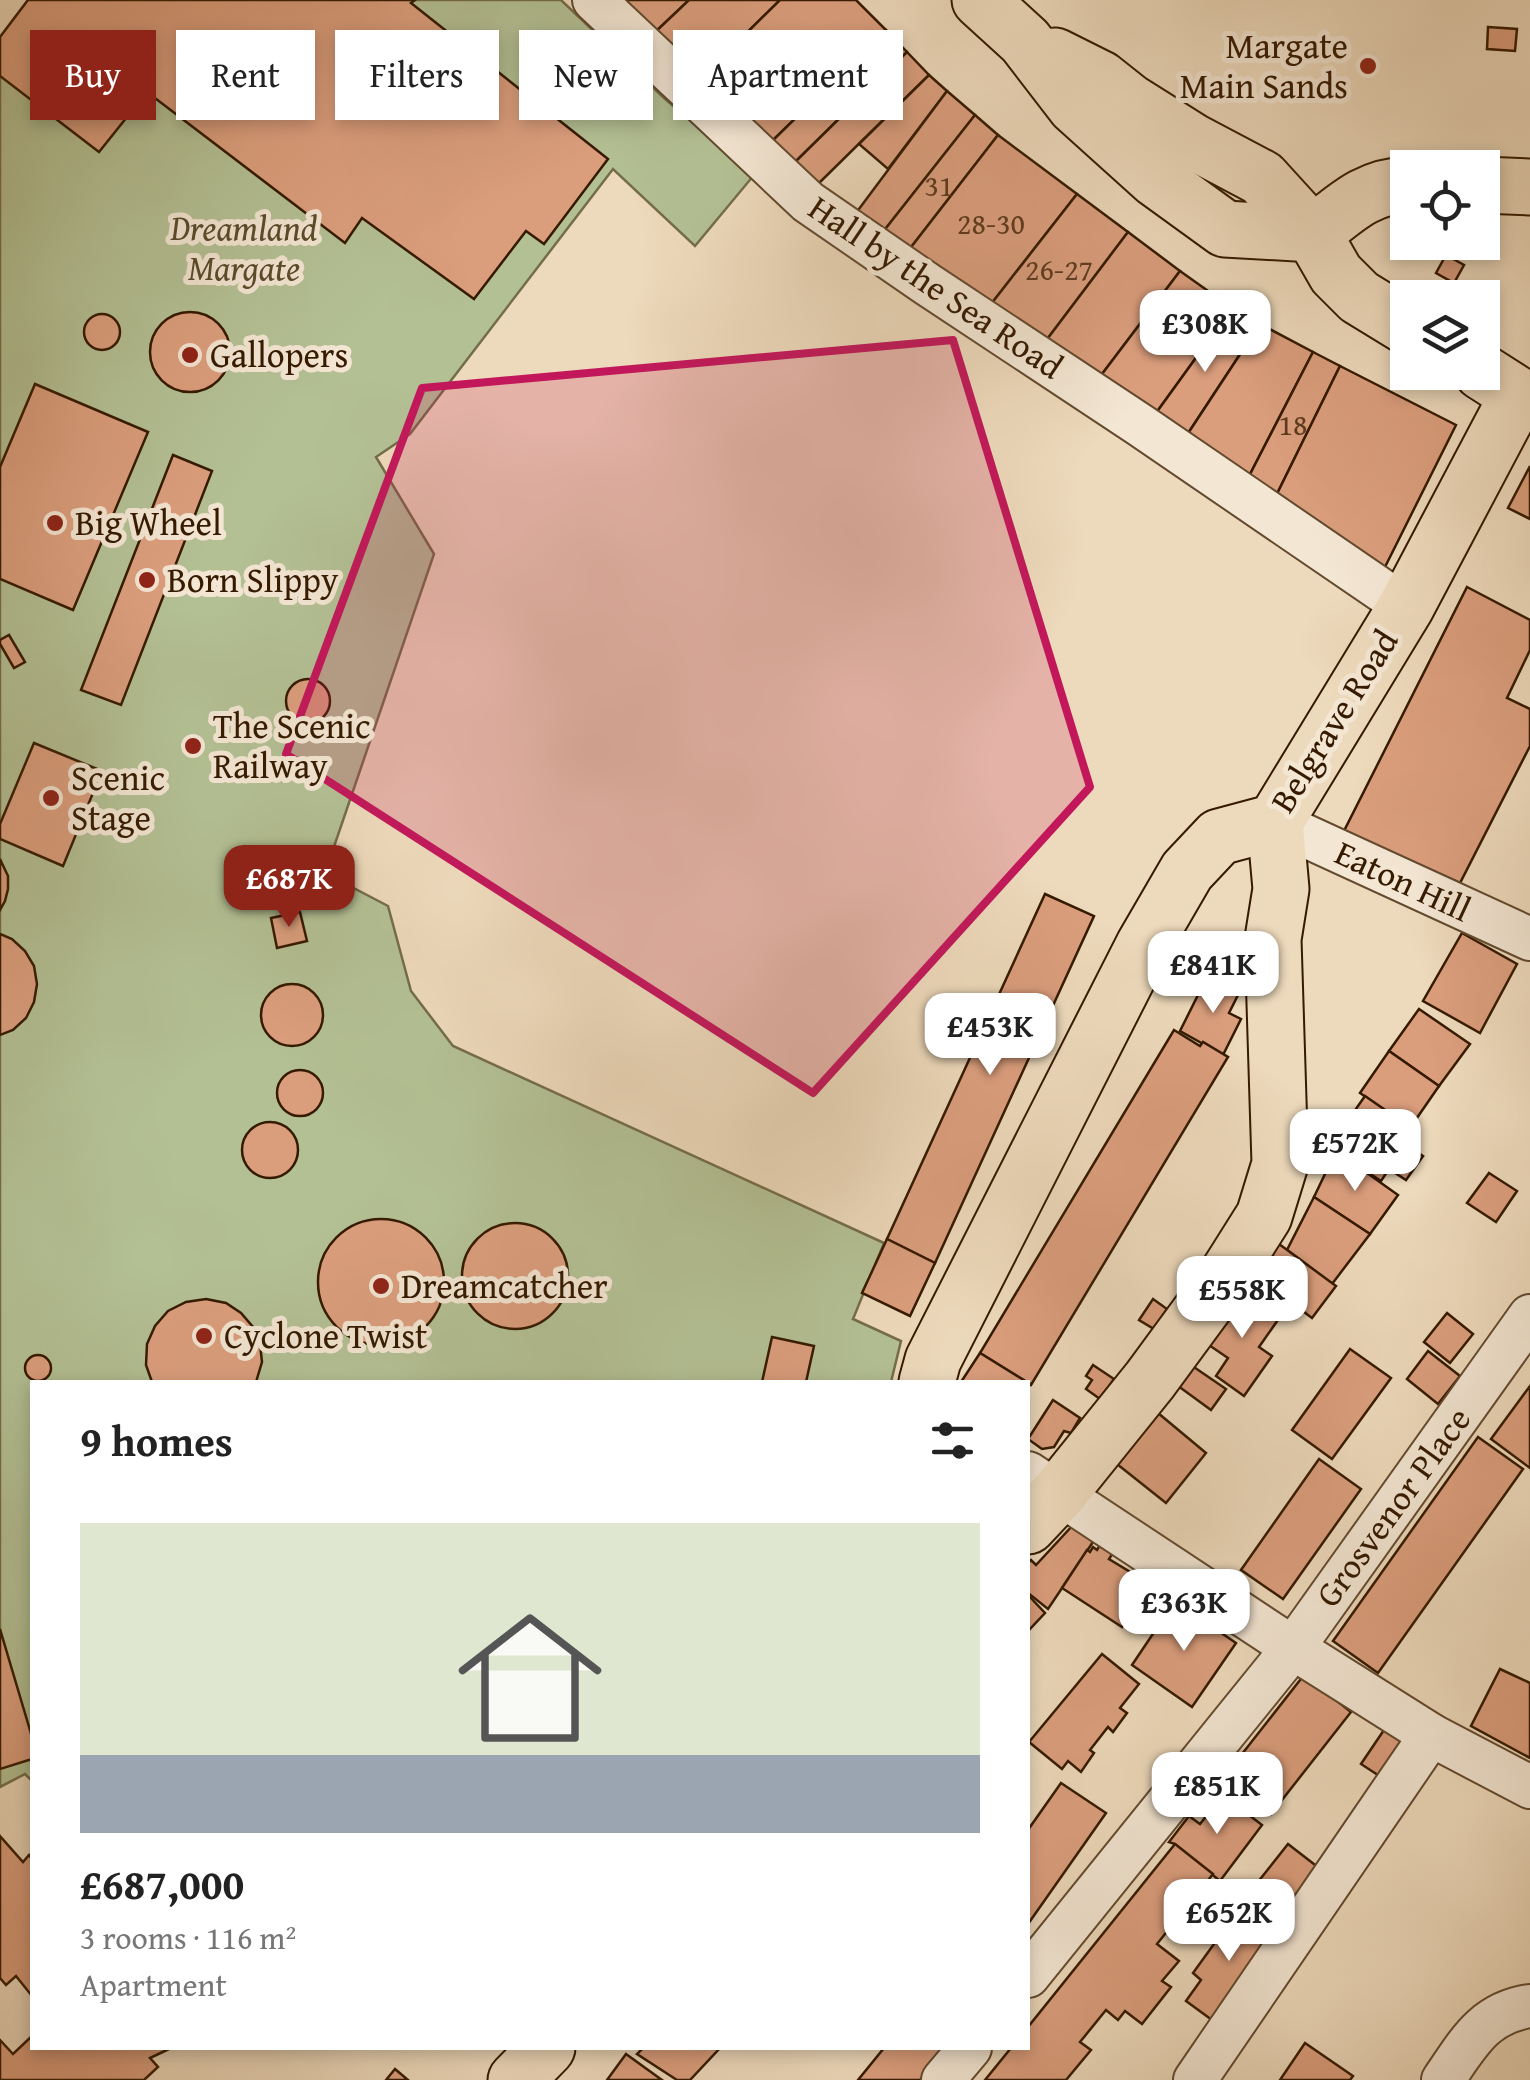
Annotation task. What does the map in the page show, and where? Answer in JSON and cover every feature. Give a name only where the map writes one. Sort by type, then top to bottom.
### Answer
[{"type":"main road","points":[[980,0],[1025,42],[1101,79],[1192,141],[1262,178],[1314,234],[1336,274],[1359,297],[1390,316]]},
{"type":"main road","points":[[1314,234],[1372,191],[1390,186]]},
{"type":"main road","points":[[1500,186],[1530,187]]},
{"type":"main road","name":"Belgrave Road","points":[[928,1380],[933,1360],[1144,945],[1188,871],[1219,837],[1275,822],[1406,607],[1510,390]]},
{"type":"main road","points":[[1038,1497],[1150,1380],[1225,1278],[1264,1216],[1280,1164],[1273,940],[1281,889],[1275,822]]},
{"type":"main road","points":[[516,2080],[544,2050]]},
{"type":"street","name":"Hall by the Sea Road","points":[[594,0],[808,202],[1406,607]]},
{"type":"street","name":"Eaton Hill","points":[[1275,822],[1530,939]]},
{"type":"street","name":"Grosvenor Place","points":[[1030,1974],[1293,1648],[1530,1316]]},
{"type":"street","points":[[1038,1497],[1431,1735],[1530,1787]]},
{"type":"street","points":[[1195,2080],[1431,1735]]},
{"type":"street","points":[[1443,2080],[1488,2022],[1510,2009],[1530,2006]]},
{"type":"street","points":[[943,2080],[968,2050]]},
{"type":"highlighted area","points":[[953,340],[1090,787],[813,1093],[286,754],[422,388]]},
{"type":"green space","name":"Dreamland Margate","points":[[28,0],[561,0],[593,30],[519,30],[519,120],[653,120],[653,88],[673,106],[673,120],[690,120],[754,175],[695,246],[613,169],[410,434],[376,457],[434,554],[325,873],[388,906],[411,991],[453,1046],[884,1243],[853,1319],[901,1341],[891,1380],[30,1380],[30,1779],[25,1774],[0,1787],[0,37]]},
{"type":"building","points":[[28,0],[415,0],[411,3],[445,30],[335,30],[335,120],[499,120],[499,73],[519,89],[519,120],[559,120],[608,159],[544,244],[526,231],[474,299],[362,218],[345,243],[184,120],[315,120],[315,30],[176,30],[176,114],[156,99],[156,30],[30,30],[30,99],[0,76],[0,37]]},
{"type":"building","points":[[614,0],[689,0],[653,34],[653,30],[643,30]]},
{"type":"building","points":[[689,0],[780,0],[750,30],[673,30],[673,59],[653,40],[653,34]]},
{"type":"building","points":[[780,0],[856,0],[886,30],[750,30]]},
{"type":"building","points":[[1488,27],[1517,29],[1515,51],[1487,49]]},
{"type":"building","points":[[907,52],[929,75],[903,101],[903,56]]},
{"type":"building","points":[[929,75],[947,91],[888,169],[859,144],[883,120],[903,120],[903,101]]},
{"type":"building","points":[[947,91],[975,115],[879,237],[853,217]]},
{"type":"building","points":[[975,115],[998,135],[905,255],[879,237]]},
{"type":"building","points":[[57,120],[125,120],[99,152]]},
{"type":"building","points":[[739,120],[794,120],[767,146]]},
{"type":"building","points":[[794,120],[838,120],[790,167],[767,146]]},
{"type":"building","points":[[838,120],[883,120],[815,187],[790,167]]},
{"type":"building","points":[[998,135],[1077,194],[988,308],[905,255]]},
{"type":"building","points":[[1077,194],[1128,232],[1042,346],[988,308]]},
{"type":"building","points":[[1128,232],[1180,271],[1096,382],[1042,346]]},
{"type":"building","points":[[1443,260],[1464,265],[1456,280],[1436,273]]},
{"type":"building","points":[[1180,271],[1232,308],[1151,420],[1096,382]]},
{"type":"building","points":[[1232,308],[1260,324],[1183,441],[1151,420]]},
{"type":"building","name":"Gallopers","points":[[182,312],[198,312],[219,323],[230,352],[219,381],[198,392],[182,392],[168,386],[156,374],[150,360],[150,344],[156,330],[168,318]]},
{"type":"building","points":[[102,314],[115,319],[120,332],[115,345],[102,350],[89,345],[84,332],[89,319]]},
{"type":"building","points":[[1260,324],[1313,352],[1245,484],[1183,441]]},
{"type":"building","points":[[1313,352],[1340,366],[1273,502],[1245,484]]},
{"type":"building","points":[[1340,366],[1456,425],[1383,571],[1273,502]]},
{"type":"building","name":"Big Wheel","points":[[35,384],[148,432],[73,610],[0,579],[0,467]]},
{"type":"building","name":"Born Slippy","points":[[173,455],[212,471],[121,705],[81,690]]},
{"type":"building","points":[[1530,466],[1530,519],[1508,508]]},
{"type":"building","points":[[1467,587],[1530,620],[1530,650],[1507,698],[1530,709],[1530,746],[1460,883],[1344,831]]},
{"type":"building","points":[[9,635],[25,662],[14,668],[0,644]]},
{"type":"building","points":[[308,679],[324,685],[330,701],[324,717],[308,723],[292,717],[286,701],[292,685]]},
{"type":"building","name":"Scenic Stage","points":[[34,743],[102,771],[63,866],[0,839],[0,824]]},
{"type":"building","points":[[0,859],[8,876],[8,889],[0,910]]},
{"type":"building","points":[[1045,894],[1094,916],[935,1263],[887,1239]]},
{"type":"building","points":[[300,912],[307,941],[277,948],[271,918]]},
{"type":"building","points":[[1462,933],[1517,964],[1480,1033],[1423,1001]]},
{"type":"building","points":[[0,934],[25,951],[34,966],[37,984],[26,1018],[0,1035]]},
{"type":"building","points":[[1208,975],[1240,991],[1229,1013],[1241,1019],[1223,1055],[1180,1031]]},
{"type":"building","points":[[292,984],[314,993],[323,1015],[314,1037],[292,1046],[270,1037],[261,1015],[270,993]]},
{"type":"building","points":[[1419,1009],[1470,1044],[1439,1086],[1389,1051]]},
{"type":"building","points":[[1174,1030],[1228,1057],[1031,1385],[1030,1380],[1023,1380],[980,1353]]},
{"type":"building","points":[[1389,1051],[1439,1086],[1410,1128],[1360,1093]]},
{"type":"building","points":[[300,1070],[316,1077],[323,1093],[316,1109],[300,1116],[284,1109],[277,1093],[284,1077]]},
{"type":"building","points":[[1365,1096],[1417,1132],[1408,1146],[1423,1156],[1406,1180],[1389,1169],[1381,1181],[1336,1151],[1332,1143]]},
{"type":"building","points":[[270,1122],[290,1130],[298,1150],[290,1170],[270,1178],[250,1170],[242,1150],[250,1130]]},
{"type":"building","points":[[1336,1151],[1398,1195],[1370,1234],[1314,1197]]},
{"type":"building","points":[[1489,1173],[1517,1191],[1496,1222],[1467,1203]]},
{"type":"building","points":[[1314,1197],[1370,1234],[1332,1284],[1287,1250]]},
{"type":"building","name":"Dreamcatcher","points":[[381,1219],[405,1224],[425,1238],[439,1258],[444,1282],[439,1306],[425,1326],[405,1340],[381,1345],[357,1340],[337,1326],[323,1306],[318,1282],[323,1258],[337,1238],[357,1224]]},
{"type":"building","points":[[515,1223],[535,1227],[552,1239],[564,1256],[568,1276],[564,1296],[552,1313],[535,1325],[515,1329],[495,1325],[478,1313],[466,1296],[462,1276],[466,1256],[478,1239],[495,1227]]},
{"type":"building","points":[[887,1239],[935,1263],[910,1316],[862,1293]]},
{"type":"building","points":[[1279,1244],[1336,1286],[1312,1318],[1268,1285],[1284,1264],[1271,1255]]},
{"type":"building","points":[[1239,1289],[1280,1317],[1259,1347],[1272,1356],[1244,1396],[1216,1376],[1228,1358],[1203,1341]]},
{"type":"building","name":"Cyclone Twist","points":[[206,1299],[226,1303],[241,1313],[260,1344],[262,1362],[257,1380],[151,1380],[146,1365],[147,1344],[155,1326],[168,1311],[186,1302]]},
{"type":"building","points":[[1153,1299],[1167,1309],[1154,1329],[1139,1320]]},
{"type":"building","points":[[1447,1313],[1473,1334],[1450,1363],[1424,1342]]},
{"type":"building","points":[[772,1337],[814,1346],[806,1380],[762,1380]]},
{"type":"building","points":[[1350,1349],[1391,1378],[1332,1459],[1292,1430]]},
{"type":"building","points":[[1428,1351],[1460,1376],[1438,1404],[1407,1379]]},
{"type":"building","points":[[980,1353],[1024,1380],[962,1380]]},
{"type":"building","points":[[33,1356],[43,1356],[50,1363],[50,1373],[43,1380],[33,1380],[26,1373],[26,1363]]},
{"type":"building","points":[[1188,1363],[1226,1389],[1211,1410],[1174,1383]]},
{"type":"building","points":[[1093,1365],[1114,1379],[1100,1399],[1086,1389],[1092,1380],[1086,1376]]},
{"type":"building","points":[[1530,1386],[1530,1468],[1491,1439]]},
{"type":"building","points":[[1053,1400],[1080,1418],[1071,1433],[1064,1431],[1054,1447],[1042,1449],[1030,1440]]},
{"type":"building","points":[[1158,1413],[1206,1453],[1166,1503],[1117,1464]]},
{"type":"building","points":[[1478,1437],[1523,1469],[1378,1673],[1333,1641]]},
{"type":"building","points":[[1319,1459],[1361,1489],[1283,1599],[1241,1570]]},
{"type":"building","points":[[1074,1524],[1095,1539],[1048,1609],[1030,1595],[1030,1561],[1036,1565]]},
{"type":"building","points":[[1100,1545],[1113,1553],[1109,1559],[1132,1573],[1135,1568],[1149,1577],[1151,1583],[1122,1627],[1062,1588],[1087,1550],[1097,1550]]},
{"type":"building","points":[[1030,1597],[1045,1613],[1030,1629]]},
{"type":"building","points":[[1175,1601],[1236,1643],[1192,1707],[1132,1665]]},
{"type":"building","points":[[0,1629],[30,1730],[30,1760],[0,1769]]},
{"type":"building","points":[[1102,1654],[1139,1684],[1120,1708],[1127,1713],[1113,1732],[1108,1727],[1090,1750],[1094,1753],[1081,1772],[1068,1761],[1062,1769],[1030,1741]]},
{"type":"building","points":[[1500,1669],[1530,1683],[1530,1758],[1471,1726]]},
{"type":"building","points":[[1304,1675],[1351,1712],[1271,1814],[1224,1777]]},
{"type":"building","points":[[1386,1727],[1409,1742],[1384,1779],[1361,1764]]},
{"type":"building","points":[[1061,1783],[1106,1813],[1030,1921],[1030,1827]]},
{"type":"building","points":[[1223,1795],[1262,1825],[1220,1881],[1169,1842],[1189,1816],[1200,1824]]},
{"type":"building","points":[[0,1836],[23,1862],[30,1856],[30,1994],[16,1976],[6,1985],[0,1978]]},
{"type":"building","points":[[1175,1844],[1213,1874],[1157,1944],[1179,1961],[1162,1981],[1171,1987],[1142,2024],[1125,2011],[1118,2020],[1106,2010],[1080,2042],[1091,2050],[1066,2080],[985,2080],[1009,2050],[1030,2050],[1030,2025]]},
{"type":"building","points":[[1288,1844],[1319,1868],[1278,1921],[1246,1897]]},
{"type":"building","points":[[1229,1902],[1250,1917],[1238,1934],[1217,1919]]},
{"type":"building","points":[[1254,1911],[1278,1929],[1212,2020],[1186,2001],[1201,1980],[1193,1973],[1227,1926],[1238,1934]]},
{"type":"building","points":[[30,2038],[30,2050],[167,2050],[150,2058],[158,2067],[144,2080],[0,2080],[0,2040],[13,2054]]},
{"type":"building","points":[[1305,2043],[1353,2076],[1350,2080],[1280,2080]]},
{"type":"building","points":[[641,2050],[718,2050],[690,2080],[677,2080],[637,2054]]},
{"type":"building","points":[[882,2050],[944,2050],[920,2080],[858,2080]]},
{"type":"building","points":[[626,2054],[662,2080],[607,2080]]},
{"type":"building","points":[[395,2069],[408,2080],[386,2080]]},
{"type":"place","name":"Margate Main Sands","points":[[1368,66]]},
{"type":"place","name":"Gallopers","points":[[190,355]]},
{"type":"place","name":"Big Wheel","points":[[55,523]]},
{"type":"place","name":"Born Slippy","points":[[147,580]]},
{"type":"place","name":"The Scenic Railway","points":[[193,746]]},
{"type":"place","name":"Scenic Stage","points":[[51,798]]},
{"type":"place","name":"Dreamcatcher","points":[[381,1286]]},
{"type":"place","name":"Cyclone Twist","points":[[204,1336]]}]
